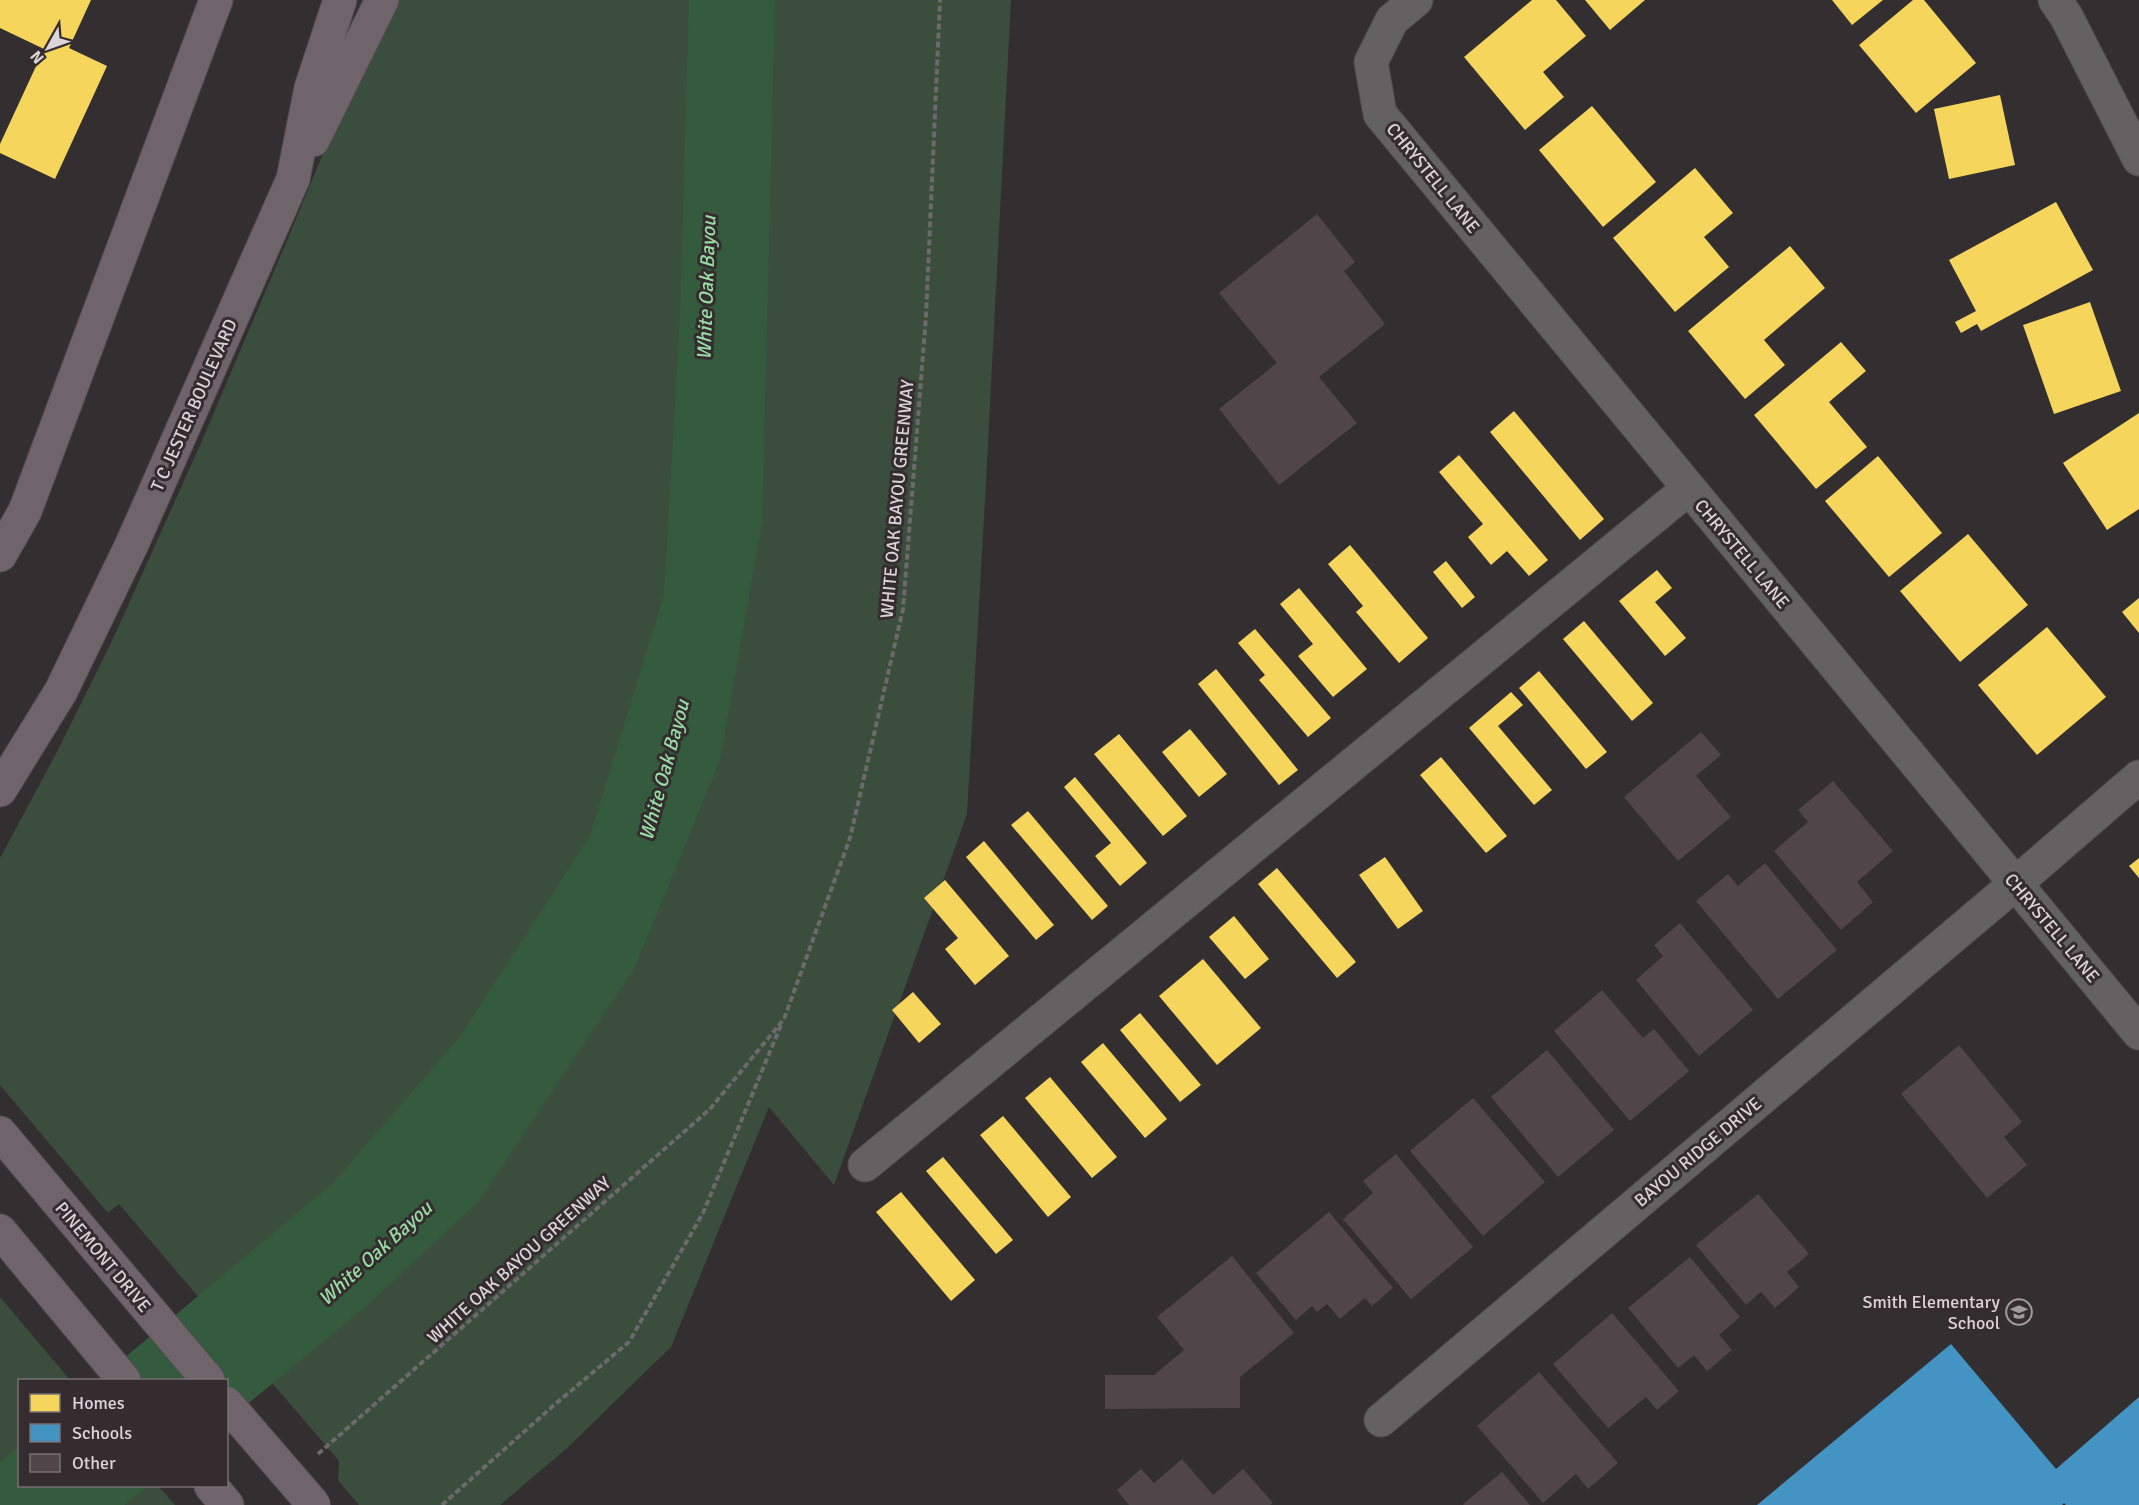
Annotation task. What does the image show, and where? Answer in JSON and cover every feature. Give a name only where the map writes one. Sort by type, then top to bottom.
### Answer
[{"type":"main road","points":[[0,555],[25,511],[216,0]]},
{"type":"main road","name":"T C JESTER BOULEVARD","points":[[0,790],[61,691],[132,544],[293,179],[311,88],[340,0]]},
{"type":"main road","points":[[293,179],[382,0]]},
{"type":"main road","name":"PINEMONT DRIVE","points":[[0,1133],[97,1251],[207,1379]]},
{"type":"main road","points":[[0,1231],[123,1379]]},
{"type":"main road","points":[[228,1404],[314,1505]]},
{"type":"main road","points":[[213,1487],[227,1505]]},
{"type":"street","name":"CHRYSTELL LANE","points":[[1416,0],[1392,20],[1371,62],[1380,114],[2139,1033]]},
{"type":"street","points":[[2055,0],[2066,16],[2139,159]]},
{"type":"street","points":[[865,1165],[1688,489]]},
{"type":"street","name":"BAYOU RIDGE DRIVE","points":[[1381,1420],[2139,777]]},
{"type":"path","name":"WHITE OAK BAYOU GREENWAY","points":[[442,1505],[629,1342],[703,1213],[784,1019],[850,838],[903,609],[926,316],[940,0]]},
{"type":"path","name":"WHITE OAK BAYOU GREENWAY","points":[[311,1460],[710,1109],[784,1019]]},
{"type":"shaded area","points":[[392,0],[1011,0],[967,814],[834,1185],[769,1107],[671,1347],[566,1449],[500,1505],[359,1505],[338,1480],[339,1461],[119,1204],[108,1213],[0,1085],[0,858],[58,750],[112,641],[201,443],[369,43]]},
{"type":"shaded area","points":[[0,1297],[69,1379],[18,1379],[18,1487],[159,1487],[175,1505],[0,1505]]},
{"type":"water","name":"White Oak Bayou","points":[[689,0],[775,0],[762,522],[720,760],[634,969],[479,1201],[365,1307],[228,1420],[228,1379],[99,1379],[333,1183],[459,1038],[590,836],[664,595],[680,319]]},
{"type":"water","points":[[18,1447],[18,1487],[147,1487],[124,1505],[0,1505],[0,1463]]},
{"type":"building: Homes","points":[[0,0],[91,0],[69,48],[107,66],[55,179],[0,153],[0,144],[44,49],[0,28]]},
{"type":"building: Homes","points":[[1532,0],[1556,0],[1586,36],[1543,72],[1564,97],[1525,130],[1464,57]]},
{"type":"building: Homes","points":[[1585,0],[1645,0],[1610,30]]},
{"type":"building: Homes","points":[[1832,0],[1883,0],[1852,25]]},
{"type":"building: Homes","points":[[1913,0],[1924,0],[1976,63],[1916,113],[1859,45]]},
{"type":"building: Homes","points":[[2000,95],[2015,165],[1949,179],[1934,109]]},
{"type":"building: Homes","points":[[1592,106],[1656,182],[1603,227],[1539,150]]},
{"type":"building: Homes","points":[[1695,168],[1733,213],[1704,237],[1729,267],[1675,312],[1613,238]]},
{"type":"building: Homes","points":[[2056,202],[2093,270],[1981,331],[1977,324],[1961,333],[1955,322],[1976,311],[1949,260]]},
{"type":"building: Homes","points":[[1790,246],[1825,288],[1764,340],[1785,365],[1745,399],[1688,331]]},
{"type":"building: Homes","points":[[2090,302],[2121,391],[2054,414],[2023,325]]},
{"type":"building: Homes","points":[[1841,342],[1866,371],[1829,402],[1867,447],[1816,489],[1754,415]]},
{"type":"building: Homes","points":[[1514,411],[1604,519],[1580,540],[1490,432]]},
{"type":"building: Homes","points":[[2139,413],[2139,509],[2107,530],[2063,463]]},
{"type":"building: Homes","points":[[1459,455],[1548,560],[1529,576],[1507,551],[1491,565],[1468,537],[1483,524],[1439,472]]},
{"type":"building: Homes","points":[[1878,456],[1942,533],[1889,577],[1825,501]]},
{"type":"building: Homes","points":[[1968,534],[2028,605],[1960,662],[1900,591]]},
{"type":"building: Homes","points":[[1350,545],[1428,638],[1399,663],[1356,612],[1363,606],[1328,564]]},
{"type":"building: Homes","points":[[1446,561],[1475,597],[1462,608],[1433,572]]},
{"type":"building: Homes","points":[[1657,570],[1672,588],[1655,602],[1686,638],[1665,656],[1619,601]]},
{"type":"building: Homes","points":[[1299,588],[1367,669],[1333,697],[1298,656],[1313,644],[1280,604]]},
{"type":"building: Homes","points":[[2139,598],[2139,633],[2122,612]]},
{"type":"building: Homes","points":[[1584,621],[1653,703],[1632,721],[1563,639]]},
{"type":"building: Homes","points":[[2047,627],[2106,697],[2037,755],[1978,685]]},
{"type":"building: Homes","points":[[1255,629],[1331,718],[1308,737],[1259,680],[1265,675],[1238,643]]},
{"type":"building: Homes","points":[[1216,669],[1298,770],[1279,785],[1198,684]]},
{"type":"building: Homes","points":[[1539,671],[1607,752],[1586,769],[1519,688]]},
{"type":"building: Homes","points":[[1511,692],[1523,705],[1498,726],[1552,790],[1534,805],[1469,728]]},
{"type":"building: Homes","points":[[1190,729],[1227,774],[1199,797],[1162,752]]},
{"type":"building: Homes","points":[[1119,734],[1187,816],[1163,836],[1094,754]]},
{"type":"building: Homes","points":[[1441,757],[1507,836],[1486,853],[1420,775]]},
{"type":"building: Homes","points":[[1075,777],[1147,863],[1120,886],[1095,856],[1111,843],[1064,787]]},
{"type":"building: Homes","points":[[1028,811],[1108,906],[1092,920],[1011,825]]},
{"type":"building: Homes","points":[[984,841],[1054,925],[1036,940],[966,857]]},
{"type":"building: Homes","points":[[1385,857],[1423,911],[1398,929],[1359,875]]},
{"type":"building: Homes","points":[[2139,858],[2139,878],[2129,866]]},
{"type":"building: Homes","points":[[1277,868],[1356,962],[1337,978],[1258,884]]},
{"type":"building: Homes","points":[[945,880],[1009,956],[975,985],[945,949],[958,938],[924,898]]},
{"type":"building: Homes","points":[[1234,916],[1269,959],[1245,979],[1209,937]]},
{"type":"building: Homes","points":[[1203,959],[1261,1028],[1217,1065],[1159,996]]},
{"type":"building: Homes","points":[[913,992],[941,1024],[919,1043],[892,1010]]},
{"type":"building: Homes","points":[[1140,1013],[1201,1085],[1180,1102],[1120,1030]]},
{"type":"building: Homes","points":[[1103,1043],[1167,1119],[1145,1138],[1081,1062]]},
{"type":"building: Homes","points":[[1050,1077],[1117,1157],[1092,1178],[1025,1098]]},
{"type":"building: Homes","points":[[1003,1116],[1071,1197],[1048,1217],[980,1135]]},
{"type":"building: Homes","points":[[943,1157],[1013,1240],[996,1254],[926,1171]]},
{"type":"building: Homes","points":[[901,1192],[975,1280],[951,1301],[876,1212]]},
{"type":"building: Schools","points":[[1951,1344],[2056,1469],[2139,1397],[2139,1505],[2066,1505],[2064,1503],[2062,1505],[1757,1505]]},
{"type":"building: Other","points":[[1317,214],[1355,262],[1344,271],[1385,324],[1319,377],[1357,423],[1279,485],[1219,409],[1277,363],[1219,293]]},
{"type":"building: Other","points":[[1701,732],[1721,755],[1696,776],[1731,817],[1678,861],[1624,797]]},
{"type":"building: Other","points":[[1833,781],[1893,851],[1857,882],[1873,902],[1841,930],[1774,851],[1808,822],[1798,810]]},
{"type":"building: Other","points":[[1765,863],[1837,950],[1778,999],[1696,901],[1728,874],[1738,886]]},
{"type":"building: Other","points":[[1680,923],[1753,1010],[1699,1056],[1636,980],[1663,956],[1654,945]]},
{"type":"building: Other","points":[[1602,990],[1643,1038],[1654,1029],[1689,1071],[1630,1121],[1554,1031]]},
{"type":"building: Other","points":[[1959,1045],[2022,1122],[2004,1137],[2027,1165],[1987,1198],[1901,1094]]},
{"type":"building: Other","points":[[1547,1050],[1614,1130],[1558,1177],[1491,1097]]},
{"type":"building: Other","points":[[1473,1098],[1545,1182],[1483,1236],[1410,1151]]},
{"type":"building: Other","points":[[1396,1154],[1473,1247],[1411,1299],[1343,1219],[1373,1193],[1363,1181]]},
{"type":"building: Other","points":[[1758,1194],[1809,1254],[1787,1272],[1799,1287],[1775,1308],[1761,1292],[1746,1305],[1696,1245]]},
{"type":"building: Other","points":[[1329,1212],[1393,1288],[1372,1306],[1365,1298],[1340,1319],[1327,1304],[1317,1312],[1312,1306],[1296,1320],[1256,1273]]},
{"type":"building: Other","points":[[1232,1256],[1294,1333],[1240,1377],[1240,1408],[1105,1409],[1105,1375],[1154,1375],[1184,1350],[1157,1317]]},
{"type":"building: Other","points":[[1690,1257],[1740,1317],[1719,1335],[1732,1350],[1707,1371],[1694,1355],[1678,1368],[1628,1308]]},
{"type":"building: Other","points":[[1612,1313],[1679,1391],[1657,1410],[1646,1397],[1608,1428],[1553,1364]]},
{"type":"building: Other","points":[[1539,1372],[1618,1463],[1588,1489],[1576,1474],[1543,1503],[1477,1426]]},
{"type":"building: Other","points":[[1182,1459],[1213,1495],[1243,1469],[1273,1503],[1270,1505],[1129,1505],[1117,1490],[1141,1469],[1154,1483]]},
{"type":"building: Other","points":[[1502,1472],[1530,1505],[1463,1504]]},
{"type":"place","name":"Smith Elementary School","points":[[2019,1312]]}]
